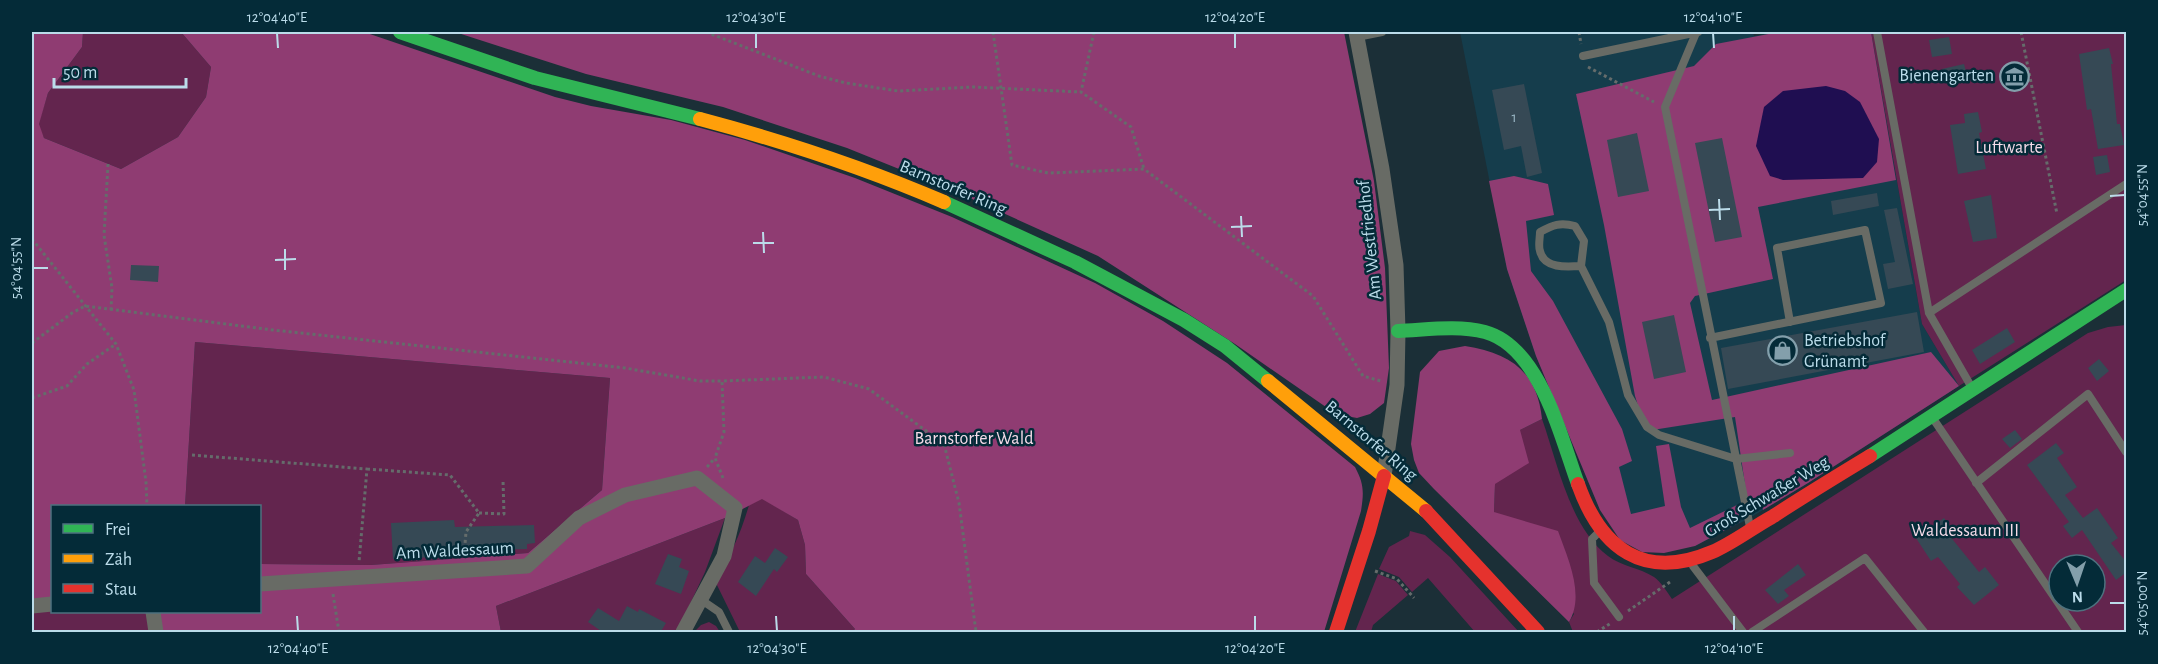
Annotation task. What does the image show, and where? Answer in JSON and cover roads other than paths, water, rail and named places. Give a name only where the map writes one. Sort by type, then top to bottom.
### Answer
[{"type":"main road","name":"Barnstorfer Ring","points":[[400,32],[535,78],[769,137],[874,174],[1075,262],[1192,325],[1252,367],[1426,511],[1515,605],[1538,633]]},
{"type":"main road","name":"Groß Schwaßer Weg","points":[[1398,331],[1472,330],[1495,336],[1514,348],[1526,361],[1538,381],[1586,506],[1600,531],[1621,551],[1650,562],[1680,562],[1713,552],[1825,485],[2127,290]]},
{"type":"main road","points":[[1336,633],[1384,476]]},
{"type":"street","name":"Am Westfriedhof","points":[[1356,34],[1382,169],[1396,265],[1397,385],[1384,476]]},
{"type":"street","name":"Am Waldessaum","points":[[261,584],[527,566],[579,518],[625,495],[698,478],[735,508],[724,556],[700,598]]},
{"type":"street","points":[[682,633],[700,598]]},
{"type":"street","points":[[32,606],[51,604]]},
{"type":"street","points":[[153,613],[156,633]]},
{"type":"lane","name":"Am Westfriedhof","points":[[1356,34],[1382,32]]},
{"type":"lane","points":[[1583,56],[1697,32]]},
{"type":"lane","points":[[1697,32],[1665,107],[1750,530]]},
{"type":"lane","points":[[1877,32],[1929,313],[1973,389]]},
{"type":"lane","points":[[1929,313],[2127,184]]},
{"type":"lane","points":[[1581,266],[1564,268],[1547,262],[1540,253],[1540,232],[1555,224],[1565,223],[1575,226],[1584,241],[1581,266],[1609,322],[1628,395],[1647,427],[1668,438],[1736,459],[1790,453]]},
{"type":"lane","points":[[1710,338],[1790,322],[1881,303],[1865,230],[1777,248],[1790,322]]},
{"type":"lane","points":[[1976,483],[2088,394],[2127,452]]},
{"type":"lane","points":[[1932,416],[2078,633]]},
{"type":"lane","points":[[1600,531],[1592,539],[1594,583],[1619,617]]},
{"type":"lane","points":[[1752,633],[1865,558],[1924,633]]},
{"type":"lane","points":[[1693,566],[1743,633]]},
{"type":"lane","points":[[700,598],[718,612],[729,633]]},
{"type":"place","name":"Bienengarten","points":[[2015,76]]},
{"type":"place","name":"Betriebshof Grünamt","points":[[1783,351]]},
{"type":"park label","name":"Luftwarte","points":[[2009,148]]},
{"type":"park label","name":"Barnstorfer Wald","points":[[974,439]]},
{"type":"park label","name":"Waldessaum III","points":[[1965,531]]}]
